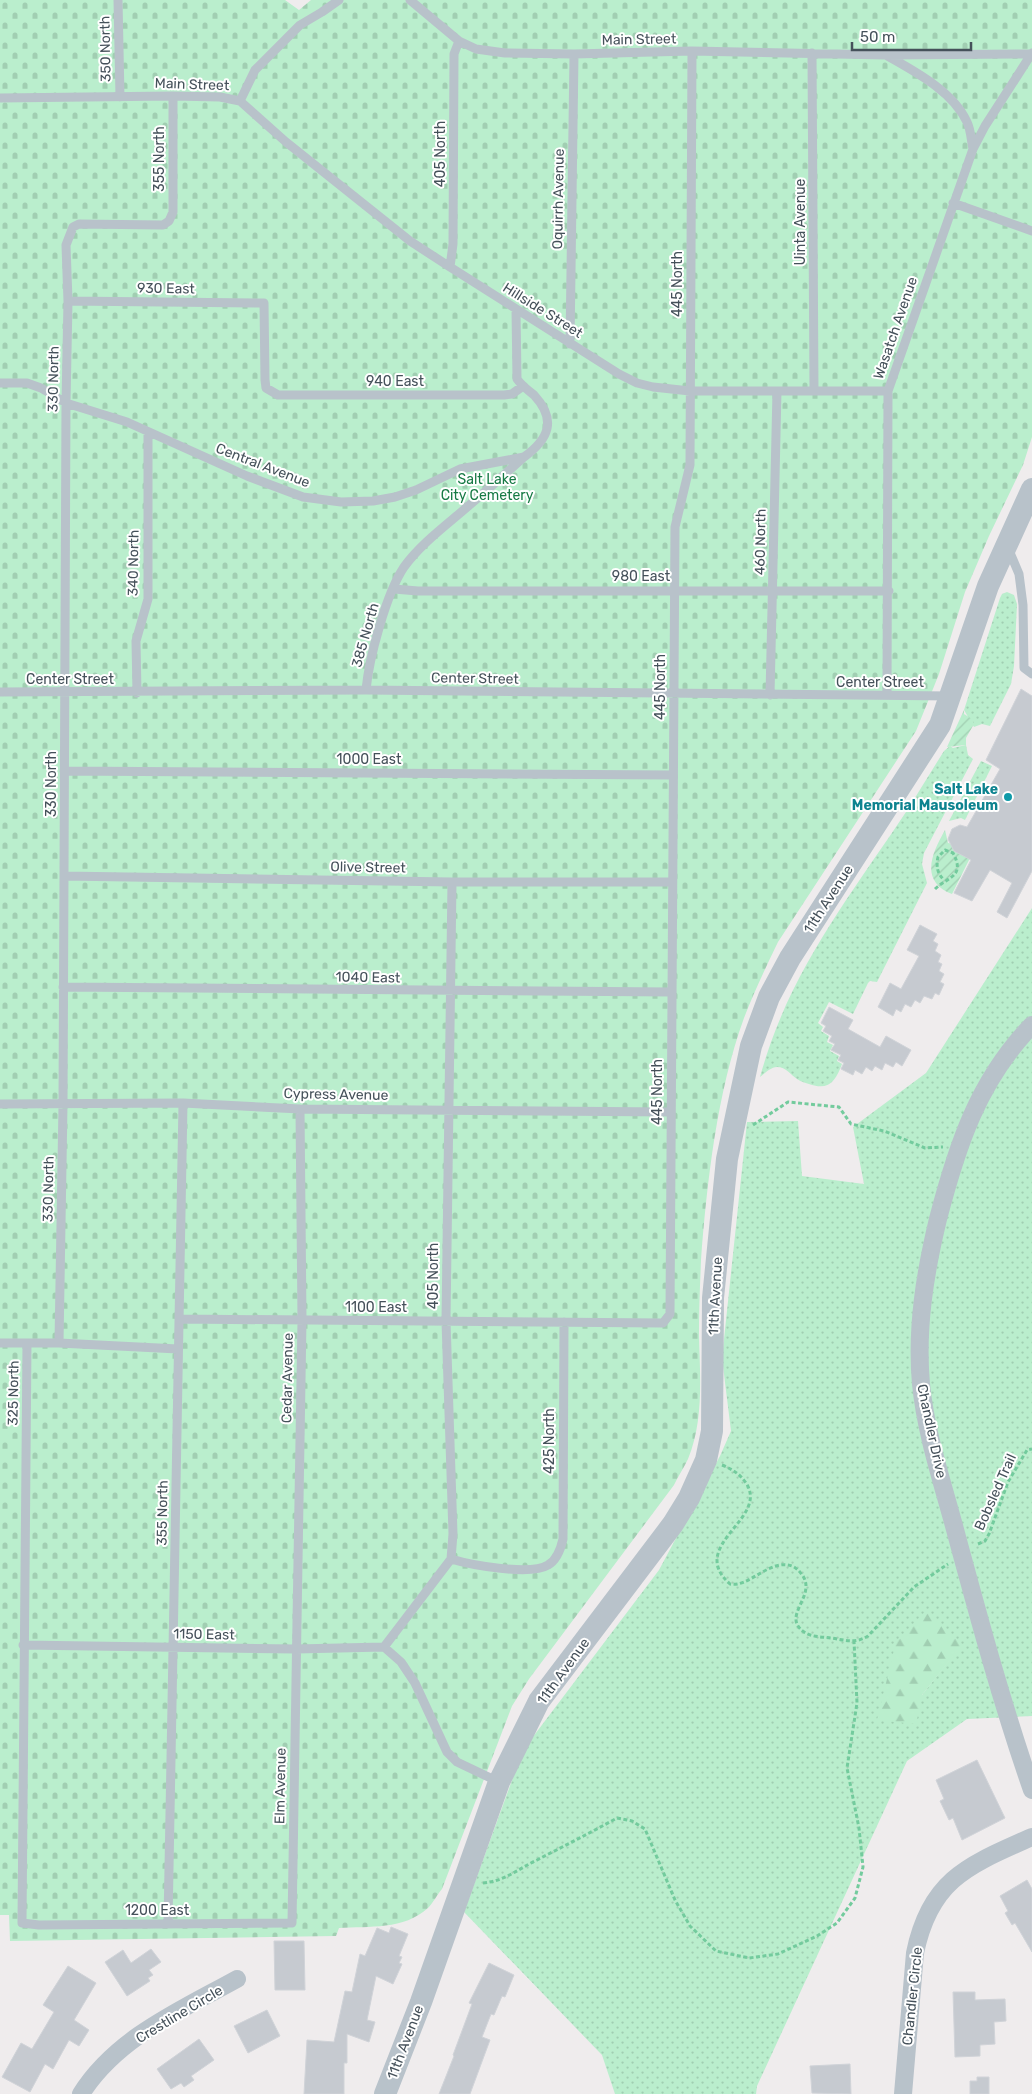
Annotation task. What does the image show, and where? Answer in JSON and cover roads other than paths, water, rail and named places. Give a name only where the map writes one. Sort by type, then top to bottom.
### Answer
[{"type":"street","name":"11th Avenue","points":[[385,2094],[499,1782],[539,1701],[673,1524],[689,1498],[706,1460],[712,1431],[713,1298],[721,1201],[731,1138],[751,1046],[770,997],[790,958],[940,725],[988,586],[1032,489]]},
{"type":"street","name":"Chandler Drive","points":[[1032,1025],[1007,1054],[989,1081],[971,1115],[959,1146],[950,1173],[927,1265],[920,1326],[921,1384],[933,1448],[998,1687],[1032,1790]]},
{"type":"street","name":"Chandler Circle","points":[[903,2094],[915,1953],[926,1917],[934,1902],[957,1875],[986,1858],[1032,1837]]},
{"type":"street","name":"Crestline Circle","points":[[81,2094],[99,2070],[118,2052],[152,2026],[237,1979]]},
{"type":"lane","name":"350 North","points":[[118,0],[120,97]]},
{"type":"lane","name":"Main Street","points":[[0,98],[173,96],[220,97],[240,100],[256,70],[262,63],[300,25],[339,0]]},
{"type":"lane","name":"Main Street","points":[[410,0],[459,41],[476,49],[505,53],[574,54],[692,51],[886,55],[1032,54]]},
{"type":"lane","name":"405 North","points":[[450,267],[453,244],[454,54],[459,41]]},
{"type":"lane","name":"445 North","points":[[663,1323],[670,1314],[675,527],[690,465],[692,51]]},
{"type":"lane","name":"Uinta Avenue","points":[[812,53],[814,390]]},
{"type":"lane","name":"Oquirrh Avenue","points":[[570,344],[574,54]]},
{"type":"lane","name":"Wasatch Avenue","points":[[887,695],[888,390],[973,149],[984,126],[1032,54]]},
{"type":"lane","name":"Main Street","points":[[886,55],[926,78],[956,105],[968,123],[973,149]]},
{"type":"lane","name":"355 North","points":[[73,227],[79,224],[163,225],[169,221],[173,212],[173,96]]},
{"type":"lane","name":"Hillside Street","points":[[240,100],[286,142],[410,241],[570,344],[638,383],[672,390],[888,390]]},
{"type":"lane","points":[[953,202],[1032,232]]},
{"type":"lane","name":"330 North","points":[[60,1343],[68,301],[66,245],[73,227]]},
{"type":"lane","name":"930 East","points":[[68,301],[264,303],[266,388]]},
{"type":"lane","points":[[394,589],[403,569],[413,555],[524,457],[537,448],[544,438],[549,424],[541,403],[517,379],[516,309]]},
{"type":"lane","name":"Central Avenue","points":[[0,383],[27,384],[41,388],[66,403],[128,422],[247,476],[303,497],[341,502],[373,501],[395,497],[416,490],[460,469],[524,457]]},
{"type":"lane","name":"940 East","points":[[266,388],[278,395],[504,395],[512,394],[523,386]]},
{"type":"lane","name":"460 North","points":[[770,695],[777,390]]},
{"type":"lane","name":"340 North","points":[[137,692],[136,641],[148,599],[148,432]]},
{"type":"lane","points":[[1007,544],[1020,581],[1023,605],[1024,668],[1032,674]]},
{"type":"lane","name":"980 East","points":[[394,589],[418,591],[888,591]]},
{"type":"lane","name":"385 North","points":[[366,690],[372,650],[394,589]]},
{"type":"lane","name":"Center Street","points":[[0,692],[366,690],[950,696]]},
{"type":"lane","name":"1000 East","points":[[64,771],[673,775]]},
{"type":"lane","name":"Olive Street","points":[[64,876],[452,882],[672,882]]},
{"type":"lane","name":"405 North","points":[[451,1559],[453,1534],[446,1321],[452,882]]},
{"type":"lane","name":"1040 East","points":[[63,987],[672,992]]},
{"type":"lane","name":"355 North","points":[[168,1923],[183,1103]]},
{"type":"lane","name":"Cypress Avenue","points":[[0,1104],[183,1103],[300,1109],[671,1112]]},
{"type":"lane","name":"Cedar Avenue","points":[[296,1649],[302,1320],[300,1109]]},
{"type":"lane","name":"1100 East","points":[[180,1319],[663,1323]]},
{"type":"lane","name":"425 North","points":[[451,1559],[468,1564],[536,1570],[549,1565],[560,1550],[563,1538],[564,1322]]},
{"type":"lane","points":[[0,1343],[60,1343],[178,1348]]},
{"type":"lane","name":"325 North","points":[[22,1923],[23,1645],[28,1343]]},
{"type":"lane","points":[[451,1559],[384,1647],[401,1662],[415,1683],[447,1752],[456,1762],[499,1782]]},
{"type":"lane","name":"1150 East","points":[[23,1645],[296,1649],[384,1647]]},
{"type":"lane","name":"Elm Avenue","points":[[292,1923],[296,1649]]},
{"type":"lane","name":"1200 East","points":[[22,1923],[39,1925],[292,1923]]},
{"type":"place","name":"Salt Lake Memorial Mausoleum","points":[[1008,797]]},
{"type":"park label","name":"Salt Lake City Cemetery","points":[[487,488]]}]
